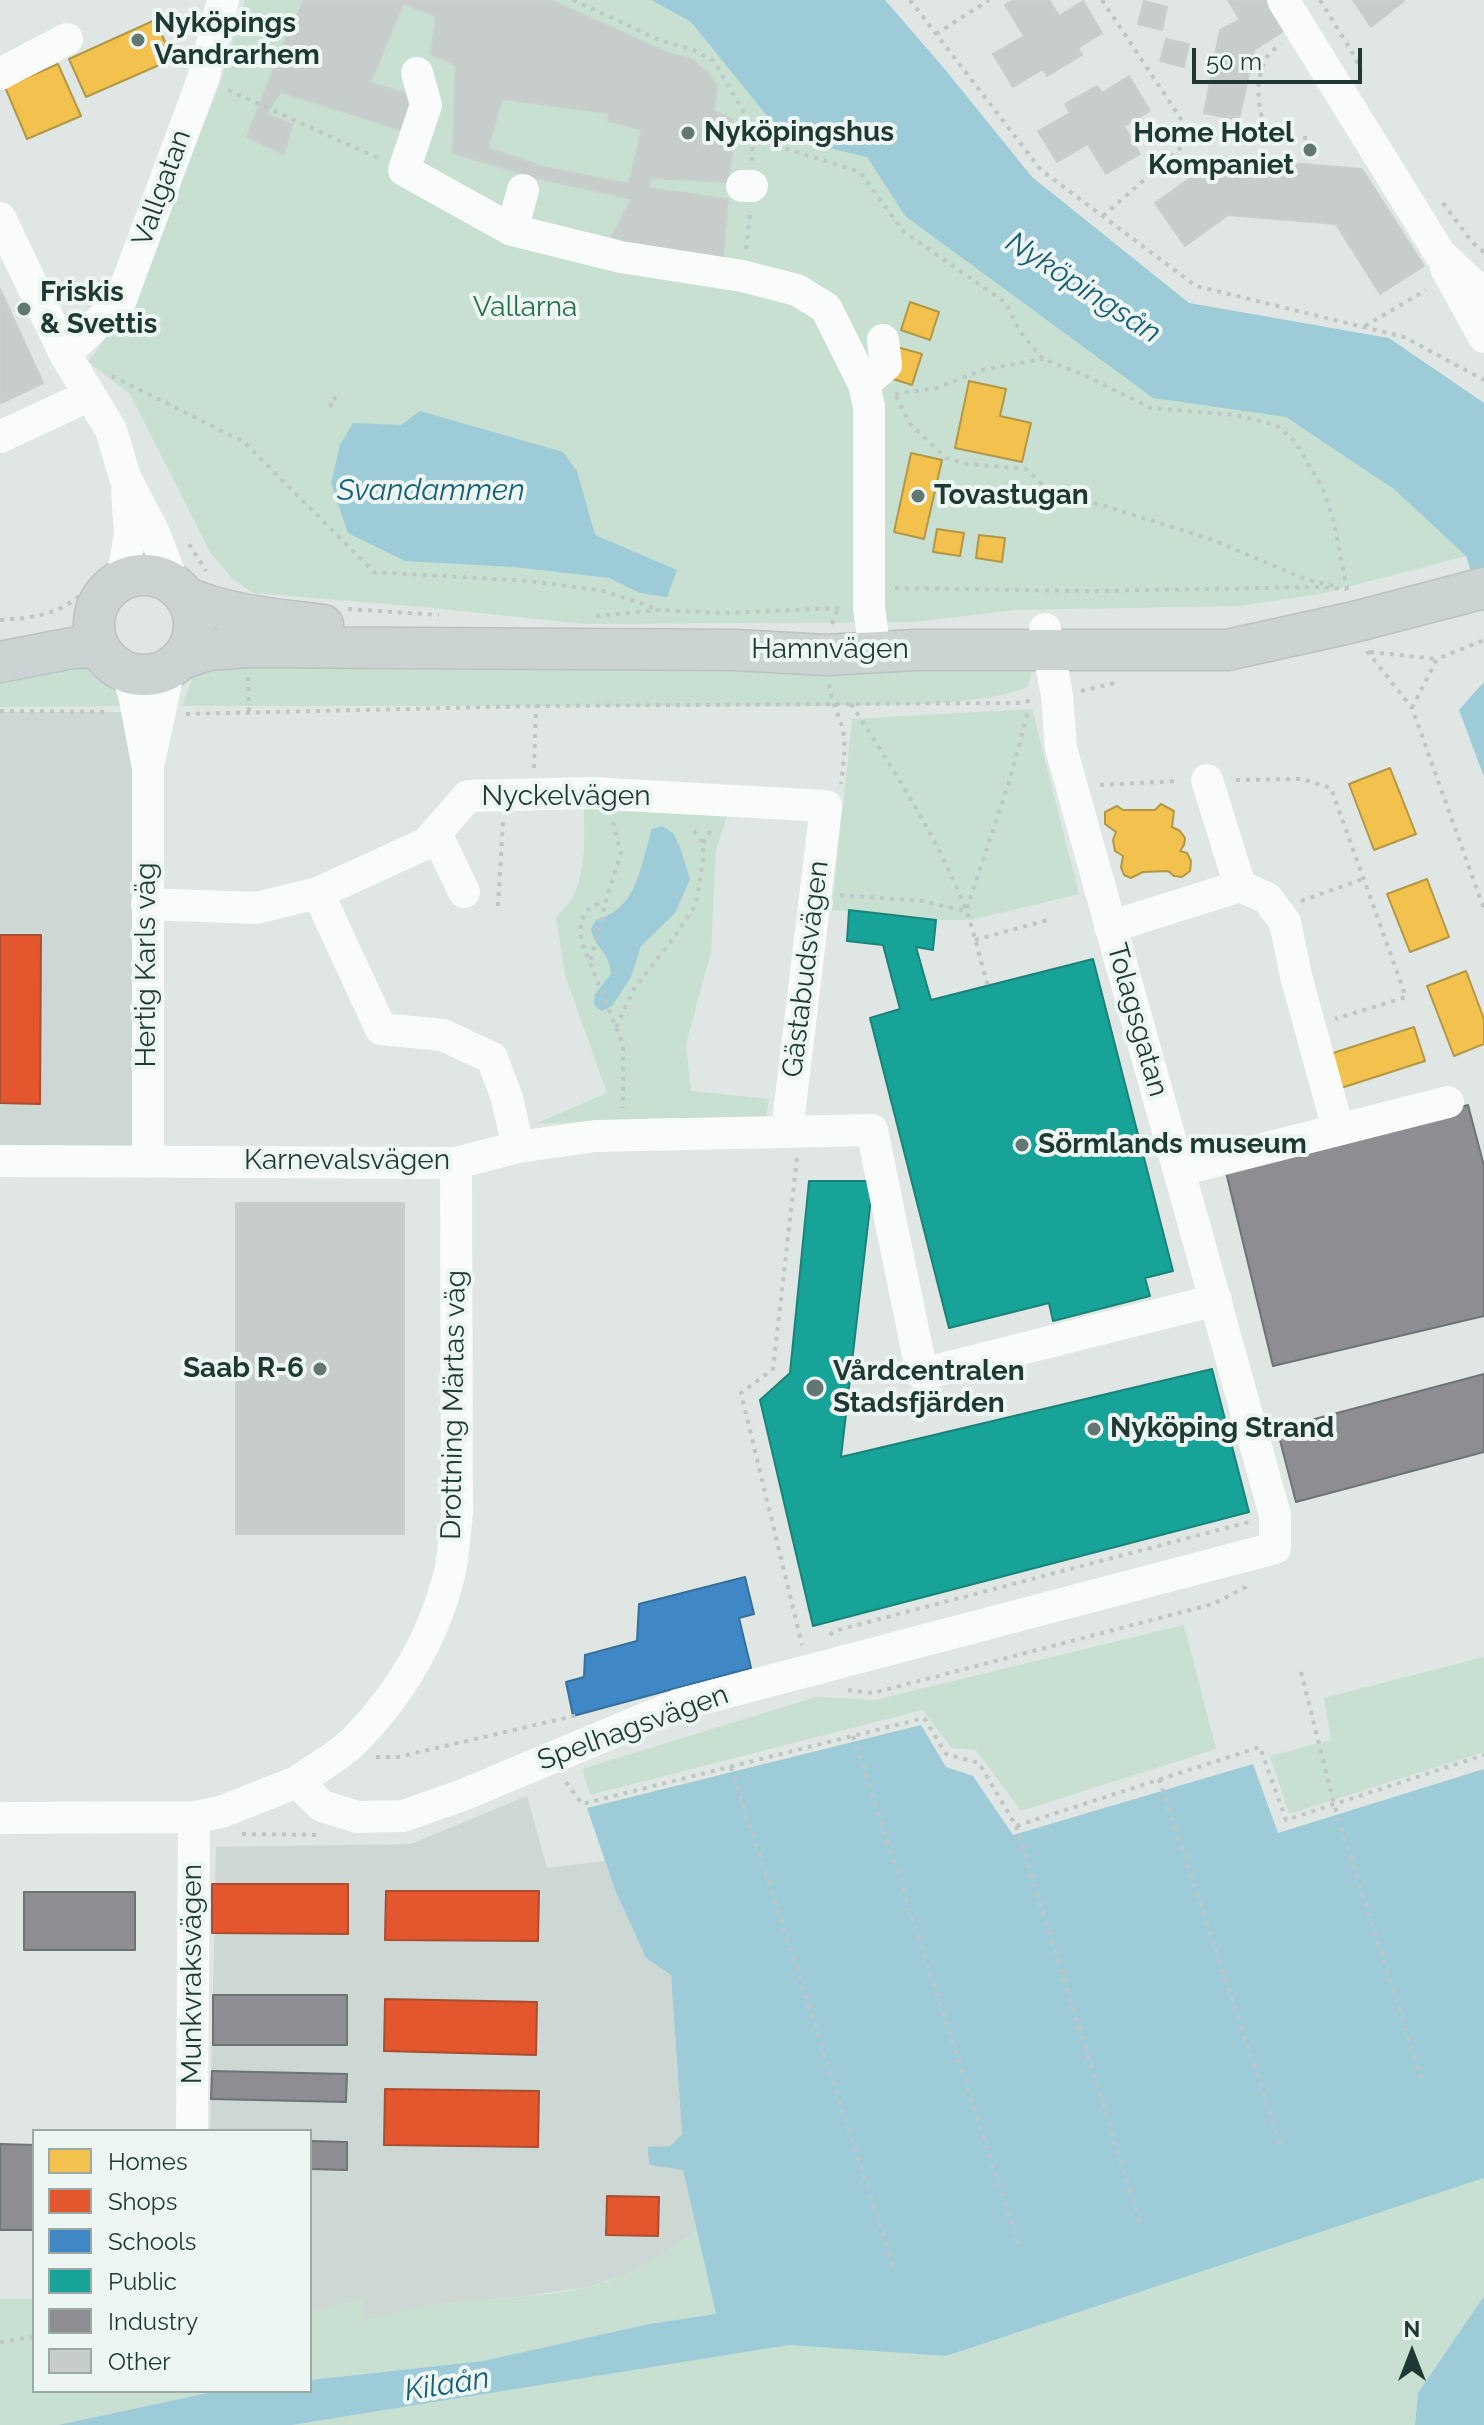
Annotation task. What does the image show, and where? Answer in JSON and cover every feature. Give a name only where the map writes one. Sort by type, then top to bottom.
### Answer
[{"type":"main road","points":[[0,633],[28,633],[57,627],[107,644],[141,675],[175,664],[190,645],[194,629],[193,614],[180,591],[149,575],[111,576],[101,599],[107,644]]},
{"type":"main road","name":"Hamnvägen","points":[[180,591],[209,607],[247,616],[396,633],[872,622],[915,650],[1047,641],[1227,650],[1354,622],[1478,582]]},
{"type":"main road","name":"Hamnvägen","points":[[175,664],[208,650],[248,647],[735,650],[826,655],[872,622]]},
{"type":"main road","points":[[0,662],[107,644]]},
{"type":"street","name":"Vallgatan","points":[[65,354],[120,302],[203,79],[223,0]]},
{"type":"street","points":[[1290,11],[1445,266],[1484,337]]},
{"type":"street","points":[[0,74],[67,39]]},
{"type":"street","points":[[417,73],[426,105],[404,170],[512,230],[621,257],[742,276],[797,290],[826,308],[864,384],[869,407],[872,622]]},
{"type":"street","points":[[512,230],[523,190]]},
{"type":"street","points":[[0,218],[65,354],[99,384],[125,477],[180,591]]},
{"type":"street","points":[[1445,266],[1484,291]]},
{"type":"street","points":[[864,384],[886,365],[883,340]]},
{"type":"street","points":[[0,437],[99,384]]},
{"type":"street","points":[[111,576],[130,534],[125,477]]},
{"type":"street","name":"Tolagsgatan","points":[[1047,641],[1044,698],[1061,748],[1275,1515],[1275,1548]]},
{"type":"street","name":"Hertig Karls väg","points":[[107,644],[134,695],[148,768],[148,1162]]},
{"type":"street","name":"Hertig Karls väg","points":[[148,768],[175,664]]},
{"type":"street","points":[[1207,780],[1240,886]]},
{"type":"street","name":"Nyckelvägen","points":[[147,904],[256,908],[318,893],[427,843],[468,796],[590,793],[826,806]]},
{"type":"street","name":"Gästabudsvägen","points":[[794,1131],[826,806]]},
{"type":"street","points":[[436,833],[464,892]]},
{"type":"street","points":[[1110,927],[1240,886],[1267,898],[1285,922],[1338,1129]]},
{"type":"street","points":[[318,893],[381,1029],[443,1035],[492,1058],[507,1098],[518,1147]]},
{"type":"street","points":[[1180,1170],[1448,1102]]},
{"type":"street","name":"Karnevalsvägen","points":[[0,1161],[456,1163],[518,1147],[595,1136],[872,1130],[922,1374],[1216,1300]]},
{"type":"street","name":"Drottning Märtas väg","points":[[297,1782],[355,1741],[389,1701],[420,1655],[450,1572],[457,1515],[456,1163]]},
{"type":"street","name":"Spelhagsvägen","points":[[297,1782],[322,1806],[357,1817],[403,1816],[463,1795],[678,1705],[1275,1548]]},
{"type":"street","points":[[0,1818],[194,1817],[221,1812],[297,1782]]},
{"type":"street","name":"Munkvraksvägen","points":[[192,2129],[194,1817]]},
{"type":"path","points":[[573,0],[662,41],[704,55],[714,61],[753,128],[784,148],[860,172],[903,231],[1006,303],[1019,330],[1043,359],[1082,374],[1151,408],[1235,415],[1276,425],[1295,441],[1323,489],[1333,519],[1347,589]]},
{"type":"path","points":[[910,0],[1041,170],[1196,286],[1404,337],[1484,380]]},
{"type":"path","points":[[936,34],[989,0]]},
{"type":"path","points":[[1102,0],[1193,137]]},
{"type":"path","points":[[1266,136],[1257,98],[1261,71],[1268,54],[1278,47],[1290,11]]},
{"type":"path","points":[[237,94],[404,170]]},
{"type":"path","points":[[1103,216],[1193,137],[1307,138]]},
{"type":"path","points":[[742,276],[748,191]]},
{"type":"path","points":[[1363,327],[1445,266]]},
{"type":"path","points":[[864,384],[895,394],[937,388],[982,370],[1043,359]]},
{"type":"path","points":[[99,384],[244,442],[374,572],[529,581],[604,591],[660,610]]},
{"type":"path","points":[[895,394],[911,425],[946,458],[968,464],[1026,469],[1052,493],[1213,540],[1305,579],[1347,589]]},
{"type":"path","points":[[336,397],[329,403],[336,411]]},
{"type":"path","points":[[0,620],[37,617],[62,609],[111,576]]},
{"type":"path","points":[[591,616],[660,610],[872,622],[916,586],[1088,591],[1347,589]]},
{"type":"path","points":[[347,609],[442,615]]},
{"type":"path","points":[[1484,640],[1437,659],[1367,652],[1412,708],[1484,909]]},
{"type":"path","points":[[1412,708],[1437,659]]},
{"type":"path","points":[[249,711],[851,704],[1044,698],[1122,682]]},
{"type":"path","points":[[966,911],[1009,782],[1044,698]]},
{"type":"path","points":[[851,704],[906,788],[966,911],[988,986]]},
{"type":"path","points":[[498,906],[536,706]]},
{"type":"path","points":[[1310,1026],[1406,997],[1331,788]]},
{"type":"path","points":[[590,793],[612,820],[621,853],[591,961]]},
{"type":"path","points":[[616,1027],[635,987],[696,904],[703,843],[688,823],[655,797]]},
{"type":"path","points":[[1276,910],[1363,879]]},
{"type":"path","points":[[830,894],[888,896],[966,911]]},
{"type":"path","points":[[606,901],[590,907],[581,920],[581,940],[623,1045],[623,1135]]},
{"type":"path","points":[[975,940],[1051,919]]},
{"type":"path","points":[[794,1131],[773,1369],[741,1393],[804,1655]]},
{"type":"path","points":[[826,1641],[834,1631],[1275,1515]]},
{"type":"path","points":[[1301,1672],[1334,1804],[1422,2081]]},
{"type":"path","points":[[355,1741],[378,1759],[398,1757],[588,1713]]},
{"type":"path","points":[[549,1758],[582,1804],[924,1718],[946,1754],[979,1763],[1016,1826],[1141,2225]]},
{"type":"path","points":[[853,1736],[1019,2246]]},
{"type":"path","points":[[1016,1826],[1260,1747],[1286,1820],[1484,1755]]},
{"type":"path","points":[[731,1767],[895,2271]]},
{"type":"path","points":[[1159,1779],[1282,2149]]},
{"type":"path","points":[[0,2342],[32,2337]]},
{"type":"shaded area","points":[[0,712],[140,712],[134,1149],[0,1149]]},
{"type":"shaded area","points":[[527,1796],[547,1868],[605,1861],[646,1958],[671,1975],[682,2134],[649,2165],[683,2170],[697,2231],[661,2256],[624,2275],[588,2287],[428,2305],[364,2321],[360,2300],[312,2312],[312,2129],[210,2129],[216,1847],[411,1844]]},
{"type":"green space","name":"Vallarna","points":[[245,0],[651,0],[691,22],[785,138],[867,157],[905,216],[1153,398],[1286,417],[1395,490],[1466,556],[1320,594],[1239,606],[1015,610],[914,622],[584,624],[253,593],[232,578],[210,552],[130,394],[88,362],[131,304],[219,86]]},
{"type":"green space","points":[[215,659],[1033,666],[1028,687],[981,699],[926,704],[182,706],[193,676]]},
{"type":"green space","points":[[99,662],[122,681],[136,706],[0,707],[0,674]]},
{"type":"green space","points":[[1032,709],[1079,894],[970,920],[936,920],[832,910],[852,719]]},
{"type":"green space","points":[[584,806],[728,813],[716,850],[711,952],[686,1044],[691,1091],[769,1099],[765,1123],[659,1118],[535,1124],[607,1093],[565,975],[556,917],[567,906],[579,880],[584,851]]},
{"type":"green space","points":[[1184,1625],[1216,1749],[1021,1811],[976,1750],[952,1748],[922,1710],[590,1795],[582,1769],[816,1697],[875,1700]]},
{"type":"green space","points":[[1484,1657],[1484,1752],[1289,1814],[1270,1756],[1331,1740],[1324,1698]]},
{"type":"green space","points":[[1484,2178],[1484,2296],[1418,2393],[1415,2425],[292,2425],[789,2345],[946,2356]]},
{"type":"green space","points":[[697,2231],[716,2314],[649,2324],[483,2361],[312,2380],[312,2312],[360,2300],[364,2321],[430,2305],[549,2294],[588,2287],[618,2277]]},
{"type":"green space","points":[[0,2299],[32,2299],[32,2393],[208,2393],[58,2425],[0,2425]]},
{"type":"water","name":"Nyköpingsån","points":[[651,0],[885,0],[1032,177],[1189,303],[1389,338],[1484,403],[1484,612],[1466,556],[1395,490],[1286,417],[1153,398],[905,216],[867,157],[785,138],[691,22]]},
{"type":"water","name":"Svandammen","points":[[420,411],[563,452],[577,471],[595,535],[677,570],[667,597],[640,593],[609,578],[514,567],[405,561],[348,533],[331,484],[340,445],[353,423],[401,425]]},
{"type":"water","points":[[1484,682],[1484,777],[1459,710]]},
{"type":"water","points":[[662,826],[673,833],[690,879],[675,913],[641,946],[631,977],[612,1006],[602,1011],[594,1005],[595,994],[611,974],[610,966],[591,929],[596,920],[621,906],[629,895],[636,884],[652,829]]},
{"type":"water","name":"Kilaån","points":[[921,1725],[946,1767],[973,1776],[1013,1835],[1253,1764],[1278,1833],[1484,1769],[1484,2178],[946,2356],[789,2345],[292,2425],[58,2425],[208,2393],[312,2393],[312,2380],[483,2361],[649,2324],[716,2314],[683,2170],[649,2165],[648,2147],[670,2146],[682,2134],[671,1975],[646,1958],[615,1890],[587,1808]]},
{"type":"water","points":[[1484,2296],[1484,2425],[1415,2425],[1418,2393]]},
{"type":"building: Homes","name":"Nyköpings Vandrarhem","points":[[155,20],[173,59],[86,97],[69,59]]},
{"type":"building: Homes","points":[[58,64],[81,116],[27,139],[5,87]]},
{"type":"building: Homes","points":[[910,302],[939,312],[930,340],[901,330]]},
{"type":"building: Homes","points":[[897,347],[922,354],[912,385],[887,377]]},
{"type":"building: Homes","points":[[969,381],[1006,389],[1000,416],[1031,423],[1022,462],[955,448]]},
{"type":"building: Homes","name":"Tovastugan","points":[[911,453],[942,460],[924,539],[894,532]]},
{"type":"building: Homes","points":[[937,529],[964,533],[960,556],[933,552]]},
{"type":"building: Homes","points":[[979,535],[1005,538],[1002,562],[976,558]]},
{"type":"building: Homes","points":[[1390,768],[1416,834],[1374,850],[1349,784]]},
{"type":"building: Homes","points":[[1161,804],[1174,811],[1172,827],[1185,838],[1180,851],[1187,853],[1191,861],[1190,871],[1182,877],[1168,871],[1143,872],[1131,878],[1124,875],[1121,867],[1123,856],[1115,851],[1113,840],[1116,832],[1105,824],[1105,812],[1117,806],[1123,810],[1155,810]]},
{"type":"building: Homes","points":[[1427,879],[1449,937],[1410,952],[1387,894]]},
{"type":"building: Homes","points":[[1466,971],[1484,1019],[1484,1044],[1454,1056],[1427,986]]},
{"type":"building: Homes","points":[[1414,1027],[1425,1061],[1341,1088],[1330,1054]]},
{"type":"building: Shops","points":[[0,935],[41,935],[40,1104],[0,1103]]},
{"type":"building: Shops","points":[[212,1884],[348,1884],[348,1934],[212,1933]]},
{"type":"building: Shops","points":[[386,1891],[539,1891],[538,1941],[385,1940]]},
{"type":"building: Shops","points":[[385,1999],[537,2002],[536,2055],[384,2051]]},
{"type":"building: Shops","points":[[385,2089],[539,2091],[538,2147],[384,2145]]},
{"type":"building: Shops","points":[[607,2196],[659,2197],[658,2236],[606,2235]]},
{"type":"building: Schools","points":[[745,1577],[754,1614],[739,1618],[751,1668],[573,1716],[566,1682],[584,1677],[585,1655],[637,1641],[639,1604]]},
{"type":"building: Public","name":"Sörmlands museum","points":[[849,910],[936,920],[933,950],[916,947],[931,1000],[1093,959],[1173,1271],[1145,1278],[1150,1296],[1053,1321],[1049,1303],[949,1328],[870,1018],[900,1009],[883,945],[847,941]]},
{"type":"building: Public","name":"Nyköping Strand","points":[[809,1181],[873,1181],[841,1457],[1212,1369],[1249,1512],[813,1626],[760,1400],[790,1373]]},
{"type":"building: Industry","points":[[1468,1105],[1484,1166],[1484,1316],[1273,1366],[1225,1168]]},
{"type":"building: Industry","points":[[1484,1374],[1484,1452],[1296,1502],[1277,1429]]},
{"type":"building: Industry","points":[[24,1892],[135,1892],[135,1950],[24,1950]]},
{"type":"building: Industry","points":[[213,1995],[347,1995],[347,2045],[213,2045]]},
{"type":"building: Industry","points":[[212,2071],[347,2074],[346,2102],[211,2099]]},
{"type":"building: Industry","points":[[312,2141],[347,2142],[347,2170],[312,2169]]},
{"type":"building: Industry","points":[[0,2144],[32,2145],[32,2230],[0,2230]]},
{"type":"building: Other","name":"Nyköpingshus","points":[[304,0],[550,0],[666,52],[691,59],[708,73],[717,86],[714,111],[730,118],[736,125],[728,182],[650,178],[649,188],[728,199],[722,266],[606,246],[632,199],[533,177],[453,153],[456,65],[431,54],[436,16],[403,4],[370,83],[412,95],[402,130],[281,92],[266,114],[292,124],[284,154],[247,137]],"holes":[[[502,99],[610,113],[608,121],[642,129],[629,184],[543,167],[488,148]]]},
{"type":"building: Other","points":[[1014,0],[1049,0],[1059,16],[1083,1],[1102,33],[1078,48],[1082,55],[1047,76],[1043,69],[1013,87],[993,54],[1024,36],[1005,5]]},
{"type":"building: Other","points":[[1228,0],[1266,0],[1285,30],[1254,50],[1239,120],[1204,113],[1220,30],[1240,20]]},
{"type":"building: Other","points":[[1353,0],[1403,0],[1404,1],[1371,27]]},
{"type":"building: Other","points":[[1144,1],[1167,7],[1162,30],[1138,24]]},
{"type":"building: Other","points":[[1166,39],[1189,44],[1184,67],[1160,61]]},
{"type":"building: Other","points":[[1129,76],[1150,111],[1124,126],[1140,154],[1106,174],[1088,144],[1057,162],[1038,131],[1070,113],[1065,104],[1097,86],[1102,93]]},
{"type":"building: Other","points":[[1220,157],[1362,169],[1424,266],[1380,294],[1336,224],[1228,215],[1185,246],[1155,203]]},
{"type":"building: Other","points":[[0,289],[43,383],[1,403],[0,402]]},
{"type":"building: Other","name":"Saab R-6","points":[[236,1203],[404,1203],[404,1534],[236,1534]]},
{"type":"place","name":"Nyköpings Vandrarhem","points":[[138,40]]},
{"type":"place","name":"Nyköpingshus","points":[[688,133]]},
{"type":"place","name":"Home Hotel Kompaniet","points":[[1310,150]]},
{"type":"place","name":"Friskis & Svettis","points":[[24,309]]},
{"type":"place","name":"Tovastugan","points":[[918,496]]},
{"type":"place","name":"Sörmlands museum","points":[[1022,1145]]},
{"type":"place","name":"Saab R-6","points":[[320,1369]]},
{"type":"place","name":"Vårdcentralen Stadsfjärden","points":[[815,1388]]},
{"type":"place","name":"Nyköping Strand","points":[[1094,1429]]}]
